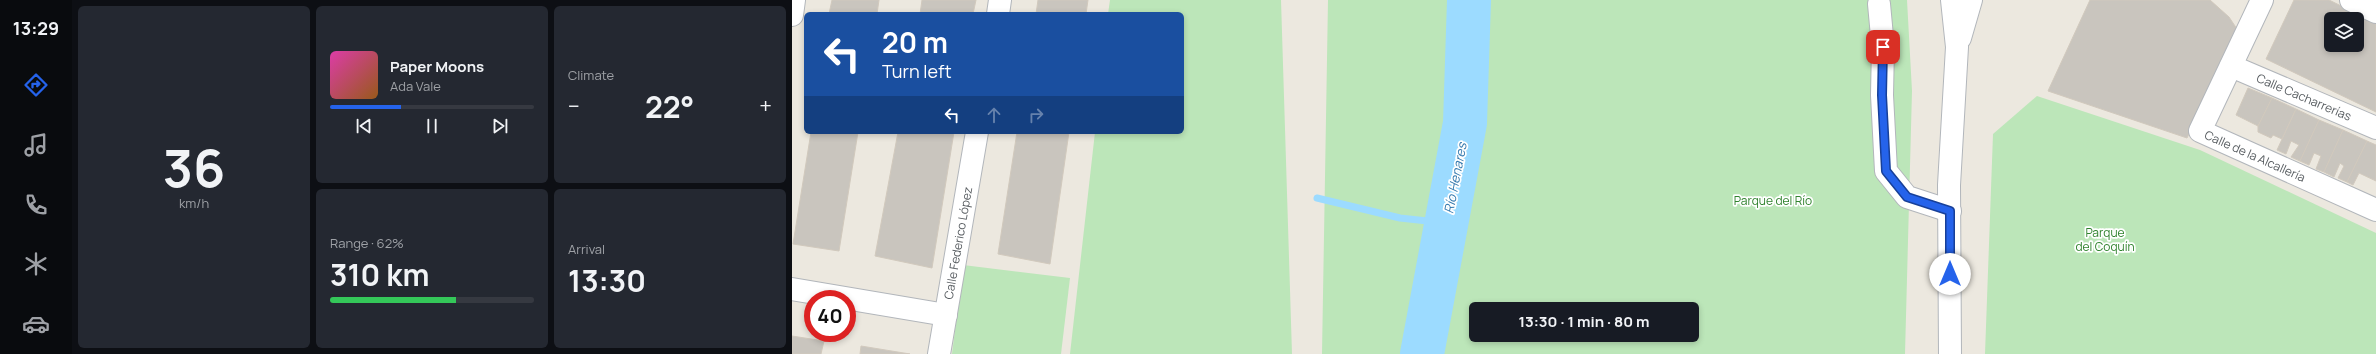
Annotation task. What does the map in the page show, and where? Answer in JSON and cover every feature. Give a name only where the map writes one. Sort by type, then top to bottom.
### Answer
[{"type":"street","points":[[792,15],[794,0]]},
{"type":"street","points":[[998,12],[1000,0]]},
{"type":"street","points":[[1950,354],[1950,211],[1957,47],[1952,0]]},
{"type":"street","points":[[1957,47],[1971,0]]},
{"type":"street","name":"Calle de la Alcallería","points":[[2262,0],[2200,131],[2376,210]]},
{"type":"street","points":[[2351,0],[2376,12]]},
{"type":"street","points":[[1879,4],[1883,47],[1882,95],[1886,171],[1907,197],[1950,211]]},
{"type":"street","name":"Calle Cacharrerías","points":[[2231,66],[2376,128]]},
{"type":"street","name":"Calle Federico López","points":[[939,354],[977,134]]},
{"type":"street","points":[[792,289],[946,314]]},
{"type":"green space","points":[[1110,0],[1281,0],[1292,354],[1070,354],[1095,134],[1184,134],[1184,12],[1108,12]]},
{"type":"green space","name":"Parque del Río","points":[[1328,0],[1907,0],[1912,91],[1905,354],[1322,354]]},
{"type":"green space","name":"Parque del Coquín","points":[[2037,96],[2200,150],[2376,233],[2376,354],[1985,354],[1993,134]]},
{"type":"green space","points":[[963,265],[1070,278],[1061,354],[952,354]]},
{"type":"building","points":[[832,0],[879,0],[877,12],[829,12]]},
{"type":"building","points":[[922,0],[976,0],[973,12],[920,12]]},
{"type":"building","points":[[1038,0],[1088,0],[1086,12],[1036,12]]},
{"type":"building","points":[[2090,0],[2210,0],[2229,17],[2239,32],[2187,138],[2048,91]]},
{"type":"building","points":[[2294,0],[2329,0],[2354,12],[2324,12],[2324,52],[2364,52],[2364,17],[2376,23],[2376,112],[2266,59]]},
{"type":"building","points":[[2248,88],[2272,98],[2258,126],[2236,115]]},
{"type":"building","points":[[2272,98],[2296,109],[2282,139],[2273,135],[2271,138],[2258,132],[2258,126]]},
{"type":"building","points":[[2296,109],[2319,120],[2300,161],[2291,157],[2299,145],[2291,141],[2286,154],[2277,150]]},
{"type":"building","points":[[2319,120],[2343,130],[2324,172],[2316,169],[2321,156],[2314,153],[2309,165],[2300,161]]},
{"type":"building","points":[[2343,130],[2367,141],[2347,182],[2338,178],[2344,166],[2340,163],[2334,177],[2324,172]]},
{"type":"building","points":[[811,134],[858,134],[839,251],[793,244]]},
{"type":"building","points":[[898,134],[954,134],[932,268],[875,256]]},
{"type":"building","points":[[1017,134],[1069,134],[1050,264],[998,254]]},
{"type":"building","points":[[2367,141],[2376,145],[2376,181],[2359,173],[2353,185],[2347,182]]},
{"type":"building","points":[[792,336],[804,338],[804,342],[824,342],[821,354],[792,354]]},
{"type":"building","points":[[861,346],[910,354],[860,354]]},
{"type":"waterway","name":"Río Henares","points":[[1422,354],[1465,123],[1469,0]]},
{"type":"waterway","points":[[1317,198],[1400,218],[1446,223]]},
{"type":"route","points":[[1883,47],[1882,95],[1886,171],[1907,197],[1950,211],[1950,274]]}]
